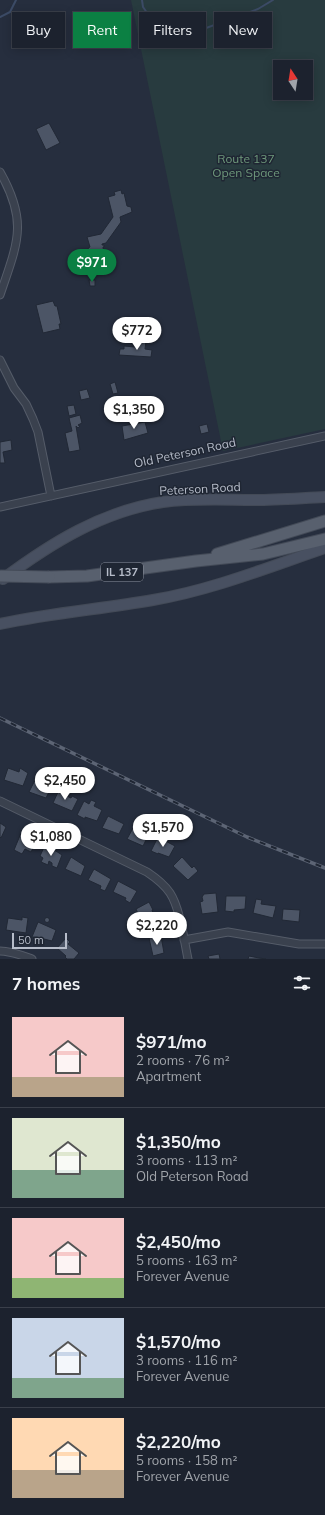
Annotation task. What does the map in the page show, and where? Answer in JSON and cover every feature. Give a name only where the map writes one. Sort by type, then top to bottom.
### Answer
[{"type":"main road","name":"Peterson Road","points":[[0,580],[37,553],[77,530],[104,518],[130,510],[162,502],[185,500],[221,498],[254,500],[325,496]]},
{"type":"main road","name":"IL 137","points":[[196,561],[325,521]]},
{"type":"main road","name":"IL 137","points":[[0,576],[87,576],[196,561],[263,554],[325,539]]},
{"type":"main road","points":[[0,624],[34,616],[154,600],[199,589],[325,548]]},
{"type":"street","points":[[0,172],[14,201],[18,233],[16,247],[3,278],[0,296]]},
{"type":"street","points":[[0,360],[14,388],[26,404],[33,418],[38,432],[51,496],[0,507]]},
{"type":"street","name":"Old Peterson Road","points":[[51,496],[325,436]]},
{"type":"street","points":[[0,801],[147,872],[162,883],[176,902],[188,959]]},
{"type":"street","points":[[184,940],[228,932],[299,944],[325,944]]},
{"type":"street","points":[[0,951],[21,954],[32,959]]},
{"type":"green space","name":"Route 137 Open Space","points":[[131,0],[325,0],[325,429],[223,451],[141,48],[206,48],[206,12],[139,12],[139,39]]},
{"type":"building","points":[[49,123],[60,143],[46,150],[36,129]]},
{"type":"building","points":[[121,190],[122,194],[124,193],[127,206],[131,207],[132,212],[120,217],[121,222],[106,243],[102,244],[104,245],[104,254],[92,256],[91,250],[89,251],[88,248],[90,247],[87,237],[101,234],[113,217],[108,197],[115,195],[114,192]]},
{"type":"building","points":[[89,280],[95,280],[95,286],[90,286]]},
{"type":"building","points":[[53,301],[55,306],[57,306],[61,324],[59,324],[60,329],[43,333],[36,305]]},
{"type":"building","points":[[139,341],[146,341],[145,349],[152,350],[151,357],[119,355],[120,349],[124,349],[124,346],[135,347],[135,344],[139,344]]},
{"type":"building","points":[[115,382],[118,393],[113,394],[110,384]]},
{"type":"building","points":[[87,389],[90,398],[81,400],[79,391]]},
{"type":"building","points":[[74,405],[76,414],[69,416],[67,406]]},
{"type":"building","points":[[80,415],[82,423],[78,425],[80,426],[78,428],[76,426],[80,450],[69,452],[65,433],[72,431],[69,418]]},
{"type":"building","points":[[145,422],[148,433],[124,440],[122,426]]},
{"type":"building","points":[[207,424],[209,432],[201,434],[199,426]]},
{"type":"building","points":[[11,440],[12,450],[3,452],[5,463],[0,463],[0,442]]},
{"type":"building","points":[[8,768],[19,772],[20,768],[28,773],[23,786],[4,780]]},
{"type":"building","points":[[35,780],[51,788],[46,798],[29,792]]},
{"type":"building","points":[[68,789],[72,791],[70,795],[66,793]]},
{"type":"building","points":[[58,792],[71,798],[72,796],[78,799],[72,811],[53,803]]},
{"type":"building","points":[[91,800],[96,802],[94,806],[102,810],[97,821],[85,817],[85,819],[77,815],[84,801],[89,804]]},
{"type":"building","points":[[108,816],[124,824],[119,834],[102,828]]},
{"type":"building","points":[[0,823],[6,827],[1,838],[0,837]]},
{"type":"building","points":[[133,828],[148,836],[143,846],[127,839]]},
{"type":"building","points":[[21,833],[37,841],[31,852],[25,849],[22,854],[14,850]]},
{"type":"building","points":[[158,837],[175,846],[169,857],[151,851]]},
{"type":"building","points":[[45,845],[52,848],[51,850],[62,855],[57,868],[52,866],[52,863],[49,861],[48,865],[41,862],[43,858],[40,856]]},
{"type":"building","points":[[71,857],[85,866],[81,876],[65,869]]},
{"type":"building","points":[[182,857],[192,868],[194,866],[198,871],[188,880],[173,866]]},
{"type":"building","points":[[94,869],[111,879],[105,891],[100,889],[101,886],[88,880]]},
{"type":"building","points":[[118,881],[137,891],[130,903],[125,900],[126,898],[113,892]]},
{"type":"building","points":[[216,893],[218,912],[202,914],[200,902],[203,901],[202,897],[204,894]]},
{"type":"building","points":[[226,896],[246,896],[245,909],[234,910],[234,912],[225,911]]},
{"type":"building","points":[[256,899],[262,900],[261,904],[276,906],[273,918],[253,913]]},
{"type":"building","points":[[149,902],[156,921],[144,927],[136,909]]},
{"type":"building","points":[[283,909],[300,910],[299,922],[282,920]]},
{"type":"building","points":[[22,917],[28,918],[26,933],[6,930],[8,918],[22,920]]},
{"type":"building","points":[[45,918],[49,918],[49,922],[45,922]]},
{"type":"building","points":[[38,922],[56,930],[52,941],[40,938],[40,940],[32,937]]},
{"type":"building","points":[[161,936],[164,953],[153,956],[149,938]]},
{"type":"building","points":[[66,938],[70,942],[68,944],[79,953],[74,959],[67,959],[65,957],[66,956],[57,948]]},
{"type":"building","points":[[219,954],[220,959],[209,959],[208,956]]},
{"type":"building","points":[[249,956],[259,958],[266,959],[248,959]]},
{"type":"waterway","points":[[0,17],[10,12],[16,0]]},
{"type":"waterway","points":[[142,0],[143,7],[150,17],[174,34],[187,35],[258,9],[273,0]]},
{"type":"railway","points":[[0,718],[247,837],[325,868]]}]
